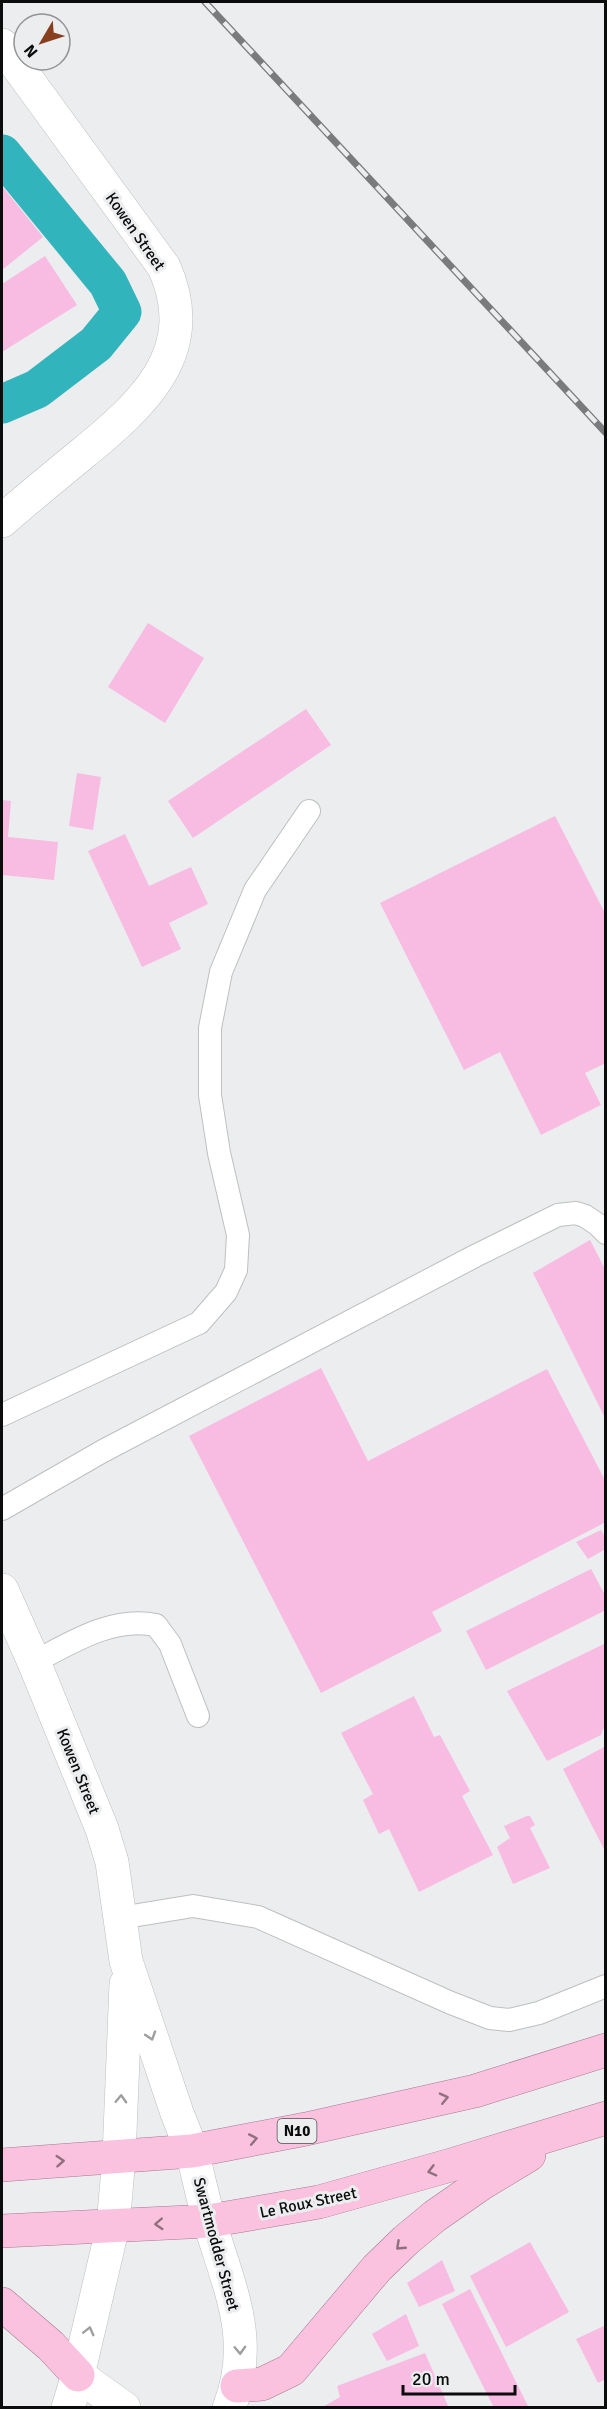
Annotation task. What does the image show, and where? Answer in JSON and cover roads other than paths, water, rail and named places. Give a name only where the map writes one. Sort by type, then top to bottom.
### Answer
[{"type":"highway","name":"N10","points":[[2,2165],[192,2151],[306,2129],[475,2091],[606,2050]]},
{"type":"highway","name":"Le Roux Street","points":[[2,2231],[210,2221],[319,2202],[606,2118]]},
{"type":"highway","points":[[233,2397],[291,2370],[377,2268],[435,2216],[481,2184],[569,2130]]},
{"type":"highway","points":[[2,2304],[51,2346],[78,2375]]},
{"type":"street","name":"Kowen Street","points":[[2,45],[164,267],[174,289],[177,307],[171,350],[152,387],[125,419],[2,521]]},
{"type":"street","name":"Kowen Street","points":[[2,1590],[102,1829],[112,1862],[126,1961],[119,2157]]},
{"type":"street","name":"Kowen Street","points":[[126,1961],[177,2114],[192,2151]]},
{"type":"street","name":"Swartmodder Street","points":[[192,2151],[210,2221],[232,2290],[240,2329],[241,2362],[233,2397]]},
{"type":"street","points":[[68,2408],[113,2226],[119,2157]]},
{"type":"street","points":[[78,2375],[124,2408]]},
{"type":"lane","points":[[2,1415],[199,1323],[226,1292],[236,1270],[238,1234],[219,1153],[210,1095],[210,1028],[221,972],[255,890],[309,811]]},
{"type":"lane","points":[[2,1509],[103,1451],[475,1256],[558,1215],[585,1216],[606,1233]]},
{"type":"lane","points":[[34,1662],[96,1632],[127,1623],[156,1625],[170,1644],[198,1716]]},
{"type":"lane","points":[[120,1918],[193,1906],[258,1917],[451,2003],[500,2019],[509,2020],[539,2013],[606,1986]]},
{"type":"waterway","points":[[2,154],[108,283],[122,312],[96,344],[37,389],[2,404]]},
{"type":"railway","points":[[205,2],[606,433]]}]
